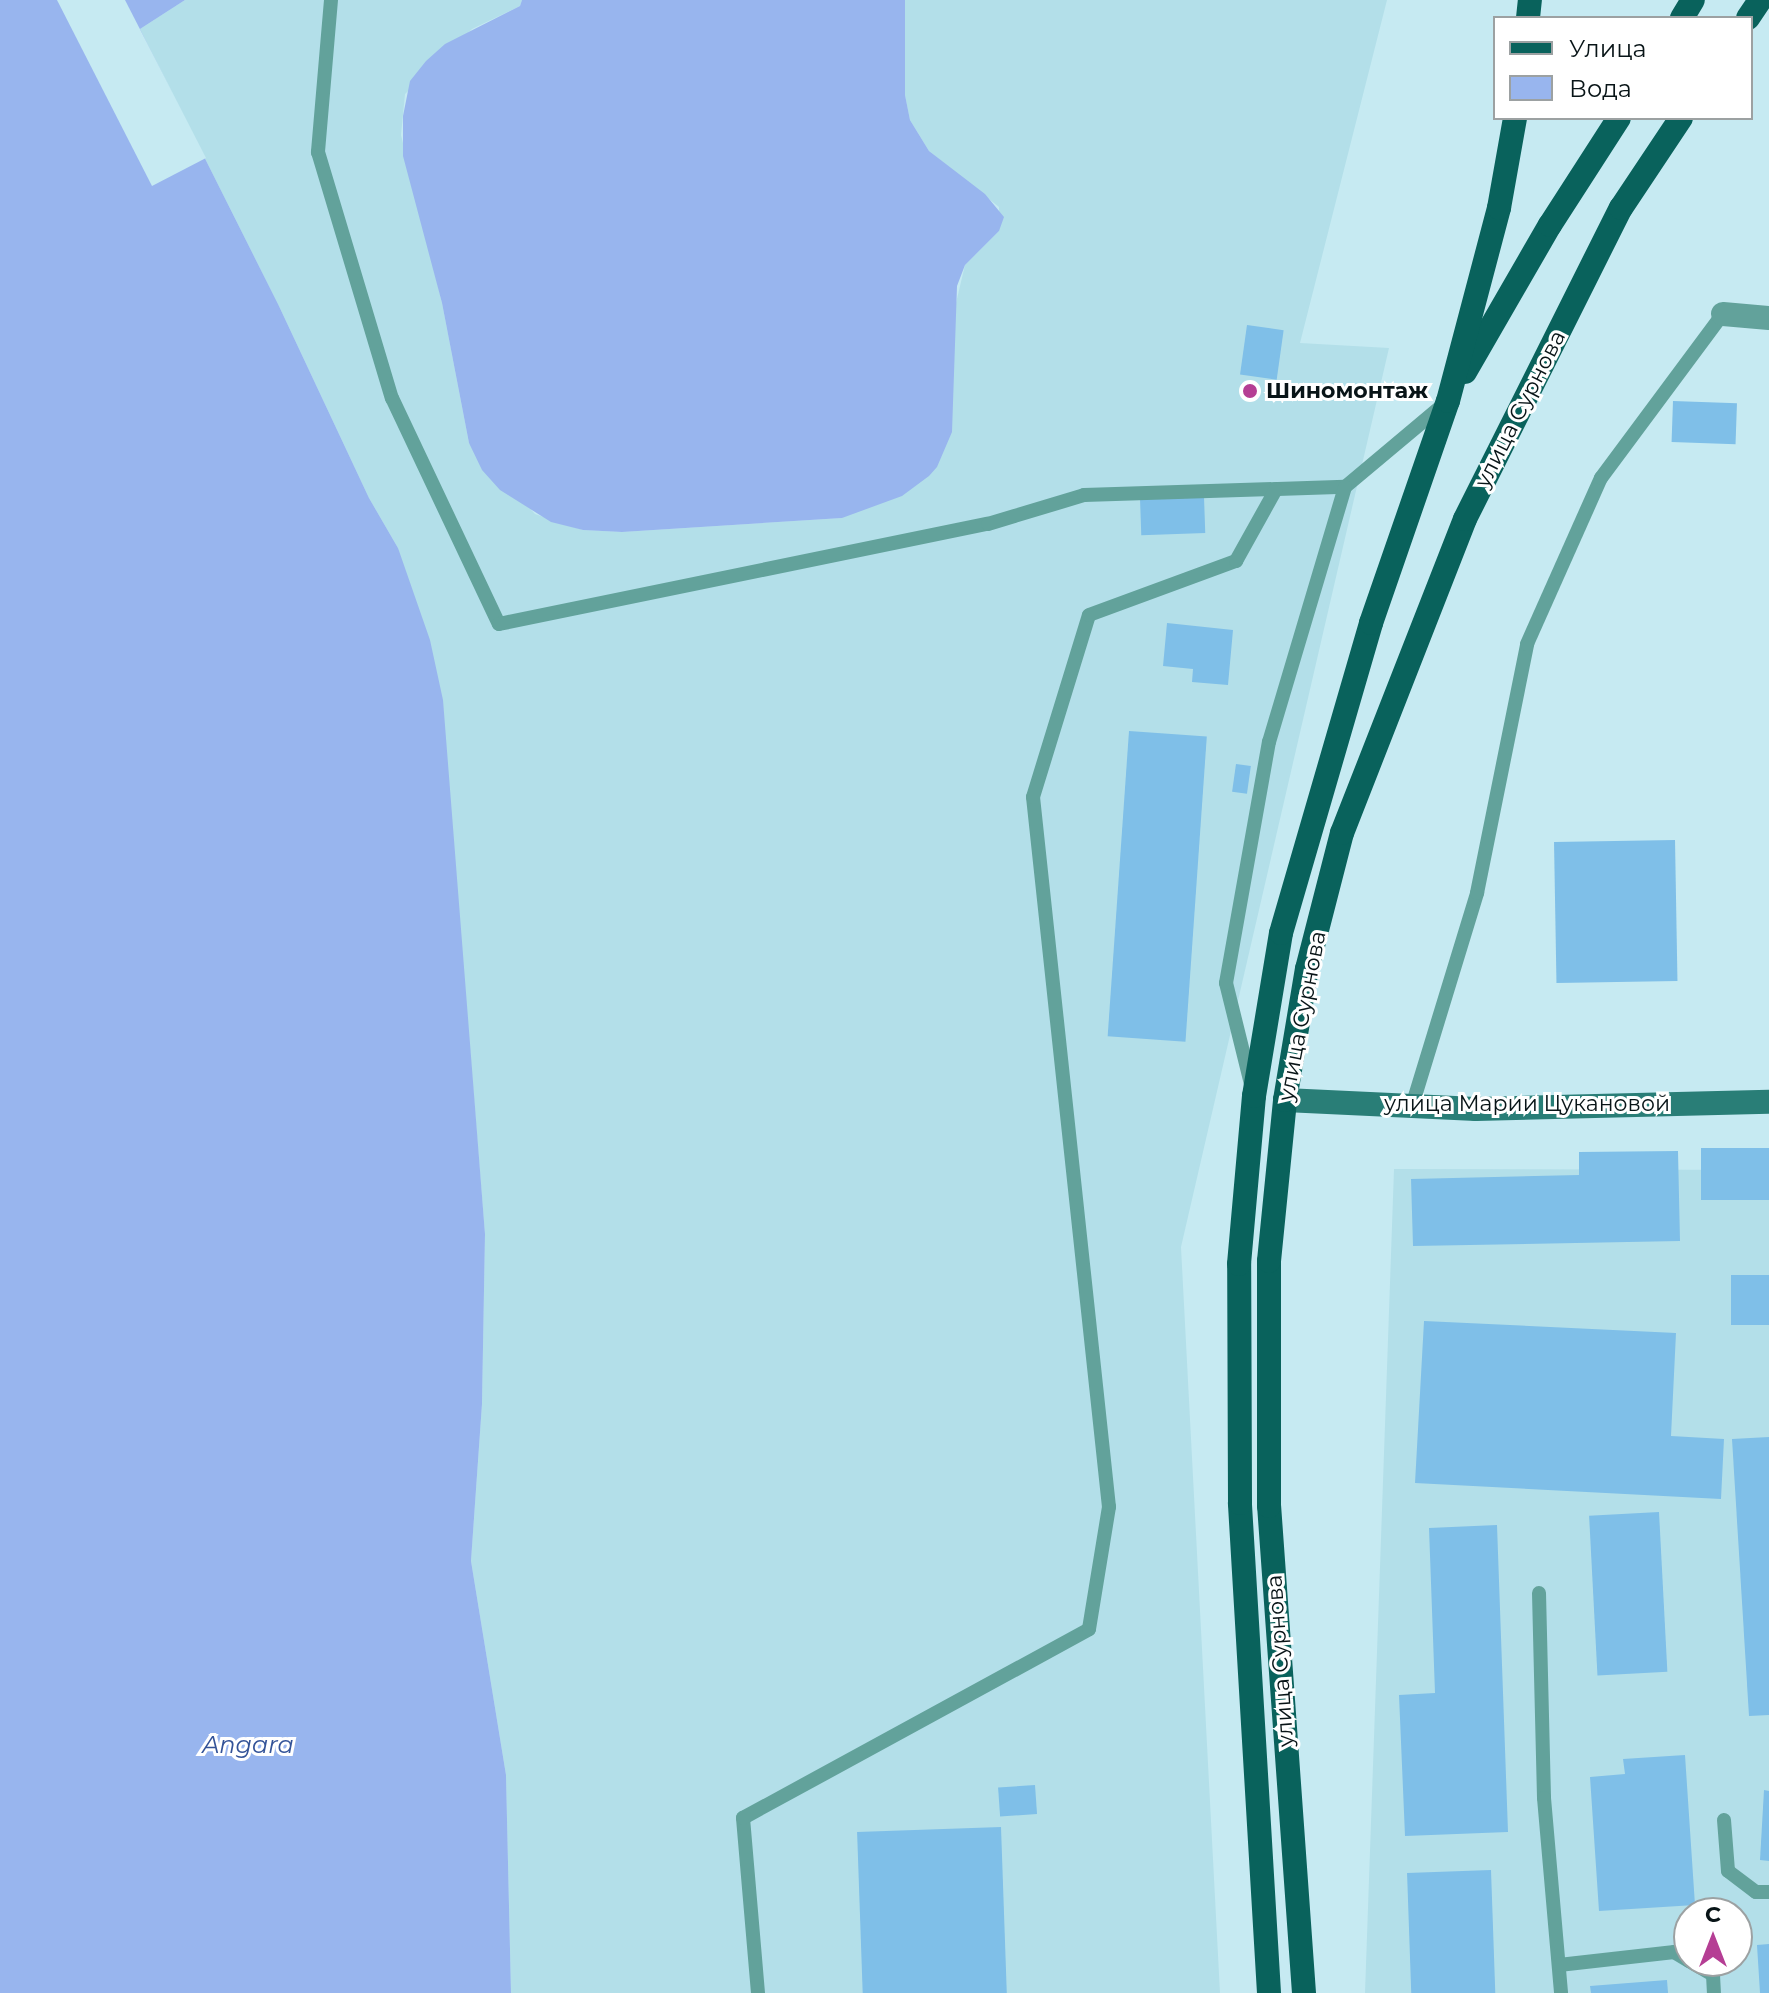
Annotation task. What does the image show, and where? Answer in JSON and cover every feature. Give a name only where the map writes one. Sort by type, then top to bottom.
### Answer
[{"type":"main road","points":[[1448,401],[1499,208],[1515,120]]},
{"type":"main road","points":[[1448,401],[1550,225],[1618,120]]},
{"type":"main road","name":"улица Сурнова","points":[[1304,1993],[1269,1506],[1269,1261],[1285,1100],[1307,969],[1342,833],[1465,519],[1621,208],[1680,120]]},
{"type":"main road","name":"улица Сурнова","points":[[1269,1993],[1240,1503],[1239,1264],[1254,1096],[1281,933],[1371,623],[1448,401]]},
{"type":"street","points":[[1723,314],[1769,318]]},
{"type":"street","name":"улица Марии Цукановой","points":[[1285,1100],[1476,1109],[1769,1102]]},
{"type":"lane","points":[[331,0],[318,152],[392,398],[499,624],[988,524],[1084,495],[1345,487]]},
{"type":"lane","points":[[1412,1106],[1477,893],[1527,644],[1601,478],[1723,314]]},
{"type":"lane","points":[[1254,1096],[1226,983],[1269,742],[1345,487],[1448,401]]},
{"type":"lane","points":[[758,1993],[743,1818],[1089,1629],[1109,1507],[1033,797],[1089,615],[1236,561],[1276,489]]},
{"type":"lane","points":[[1539,1593],[1544,1798],[1561,1993]]},
{"type":"lane","points":[[1724,1820],[1728,1871],[1756,1892],[1769,1892]]},
{"type":"lane","points":[[1559,1965],[1673,1952]]},
{"type":"shaded area","points":[[185,0],[522,0],[520,6],[472,29],[405,94],[401,135],[442,303],[469,443],[535,514],[583,530],[622,532],[842,518],[956,303],[965,265],[999,231],[999,207],[929,151],[910,120],[905,95],[905,0],[1387,0],[1300,343],[1389,348],[1181,1247],[1220,1993],[511,1993],[506,1775],[471,1561],[482,1404],[485,1234],[465,989],[398,548],[369,498],[278,304],[140,29]]},
{"type":"shaded area","points":[[1394,1169],[1769,1170],[1769,1993],[1365,1993]]},
{"type":"water","name":"Angara","points":[[0,0],[185,0],[140,29],[278,304],[369,498],[398,548],[430,640],[443,700],[485,1234],[482,1404],[471,1561],[506,1775],[511,1993],[0,1993]]},
{"type":"water","points":[[522,0],[905,0],[905,95],[910,120],[929,151],[985,194],[1004,217],[999,231],[965,265],[957,286],[952,432],[937,467],[929,476],[902,496],[842,518],[622,532],[583,530],[551,522],[500,490],[482,470],[469,443],[442,303],[403,156],[403,116],[410,81],[426,61],[445,44],[520,6]]},
{"type":"pier","points":[[57,0],[125,0],[206,158],[152,186]]},
{"type":"building","points":[[1247,325],[1284,330],[1277,380],[1240,375]]},
{"type":"building","points":[[1673,401],[1737,403],[1736,444],[1672,442]]},
{"type":"building","points":[[1204,497],[1205,533],[1141,535],[1140,499]]},
{"type":"building","points":[[1167,623],[1233,630],[1228,685],[1192,682],[1193,669],[1163,666]]},
{"type":"building","points":[[1129,731],[1207,736],[1185,1042],[1108,1036]]},
{"type":"building","points":[[1236,764],[1251,766],[1247,794],[1232,792]]},
{"type":"building","points":[[1675,840],[1677,981],[1556,983],[1554,842]]},
{"type":"building","points":[[1701,1148],[1769,1148],[1769,1200],[1701,1200]]},
{"type":"building","points":[[1678,1151],[1680,1241],[1413,1246],[1411,1179],[1579,1175],[1579,1152]]},
{"type":"building","points":[[1731,1275],[1769,1275],[1769,1325],[1731,1325]]},
{"type":"building","points":[[1424,1321],[1676,1333],[1671,1436],[1724,1439],[1721,1499],[1415,1483]]},
{"type":"building","points":[[1769,1437],[1769,1715],[1749,1716],[1732,1439]]},
{"type":"building","points":[[1659,1512],[1667,1672],[1597,1675],[1589,1516]]},
{"type":"building","points":[[1497,1525],[1508,1832],[1405,1836],[1399,1695],[1435,1693],[1429,1528]]},
{"type":"building","points":[[1685,1755],[1694,1897],[1673,1897],[1673,1906],[1599,1911],[1590,1777],[1625,1774],[1623,1759]]},
{"type":"building","points":[[1035,1785],[1037,1814],[1000,1817],[998,1788]]},
{"type":"building","points":[[1764,1790],[1769,1791],[1769,1861],[1760,1860]]},
{"type":"building","points":[[1001,1827],[1007,1993],[863,1993],[857,1832]]},
{"type":"building","points":[[1491,1870],[1495,1993],[1411,1993],[1407,1873]]},
{"type":"building","points":[[1769,1944],[1769,1993],[1760,1993],[1757,1945]]},
{"type":"building","points":[[1667,1980],[1668,1993],[1591,1993],[1590,1986]]},
{"type":"place","name":"Шиномонтаж","points":[[1250,391]]}]
